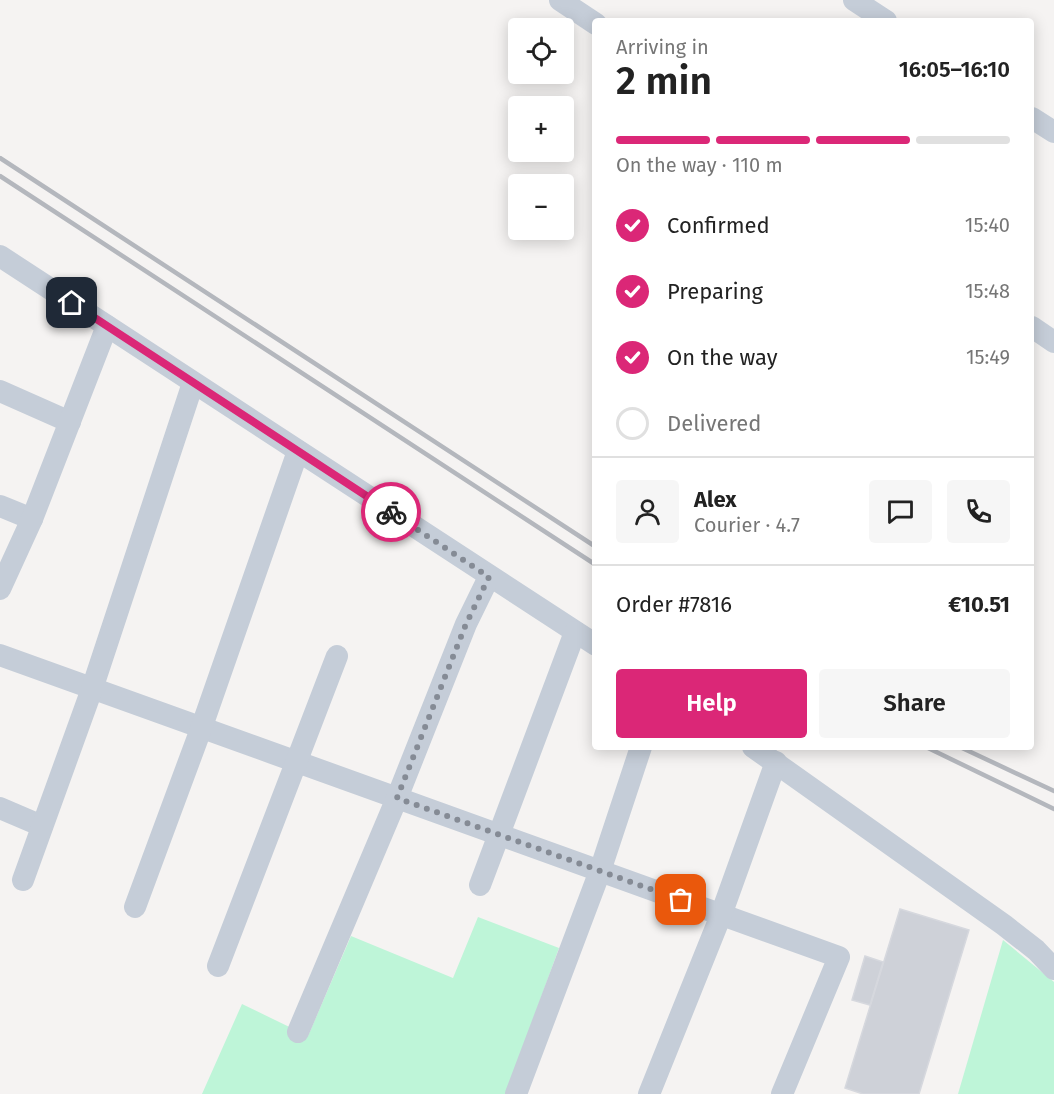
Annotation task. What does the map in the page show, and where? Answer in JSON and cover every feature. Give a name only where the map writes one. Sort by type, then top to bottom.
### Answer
[{"type":"street","points":[[560,0],[592,21]]},
{"type":"street","points":[[1034,119],[1054,132]]},
{"type":"street","points":[[0,256],[592,643]]},
{"type":"street","points":[[0,589],[32,519],[107,326]]},
{"type":"street","points":[[1034,328],[1054,342]]},
{"type":"street","points":[[23,880],[92,689],[193,383]]},
{"type":"street","points":[[0,391],[70,422]]},
{"type":"street","points":[[135,907],[201,729],[298,451]]},
{"type":"street","points":[[0,506],[32,519]]},
{"type":"street","points":[[298,1032],[397,798],[466,624],[489,577]]},
{"type":"street","points":[[480,885],[575,632]]},
{"type":"street","points":[[0,655],[838,957],[782,1094]]},
{"type":"street","points":[[218,966],[336,656]]},
{"type":"street","points":[[516,1094],[600,871],[640,750]]},
{"type":"street","points":[[758,750],[1004,925],[1036,950],[1054,969]]},
{"type":"street","points":[[649,1094],[721,915],[776,762]]},
{"type":"street","points":[[0,808],[42,826]]},
{"type":"green space","points":[[478,917],[559,948],[506,1094],[202,1094],[242,1004],[308,1036],[351,936],[453,978]]},
{"type":"green space","points":[[1003,940],[1054,982],[1054,1094],[958,1094]]},
{"type":"building","points":[[900,909],[969,930],[919,1094],[863,1094],[845,1088]]},
{"type":"building","points":[[865,956],[883,962],[870,1005],[852,1000]]},
{"type":"railway","points":[[0,158],[592,544]]},
{"type":"railway","points":[[0,176],[592,562]]},
{"type":"railway","points":[[932,750],[1054,809]]},
{"type":"railway","points":[[966,750],[1054,791]]},
{"type":"way so far","points":[[391,512],[489,577],[466,624],[397,798],[681,900]]},
{"type":"route","points":[[72,303],[391,512]]}]
